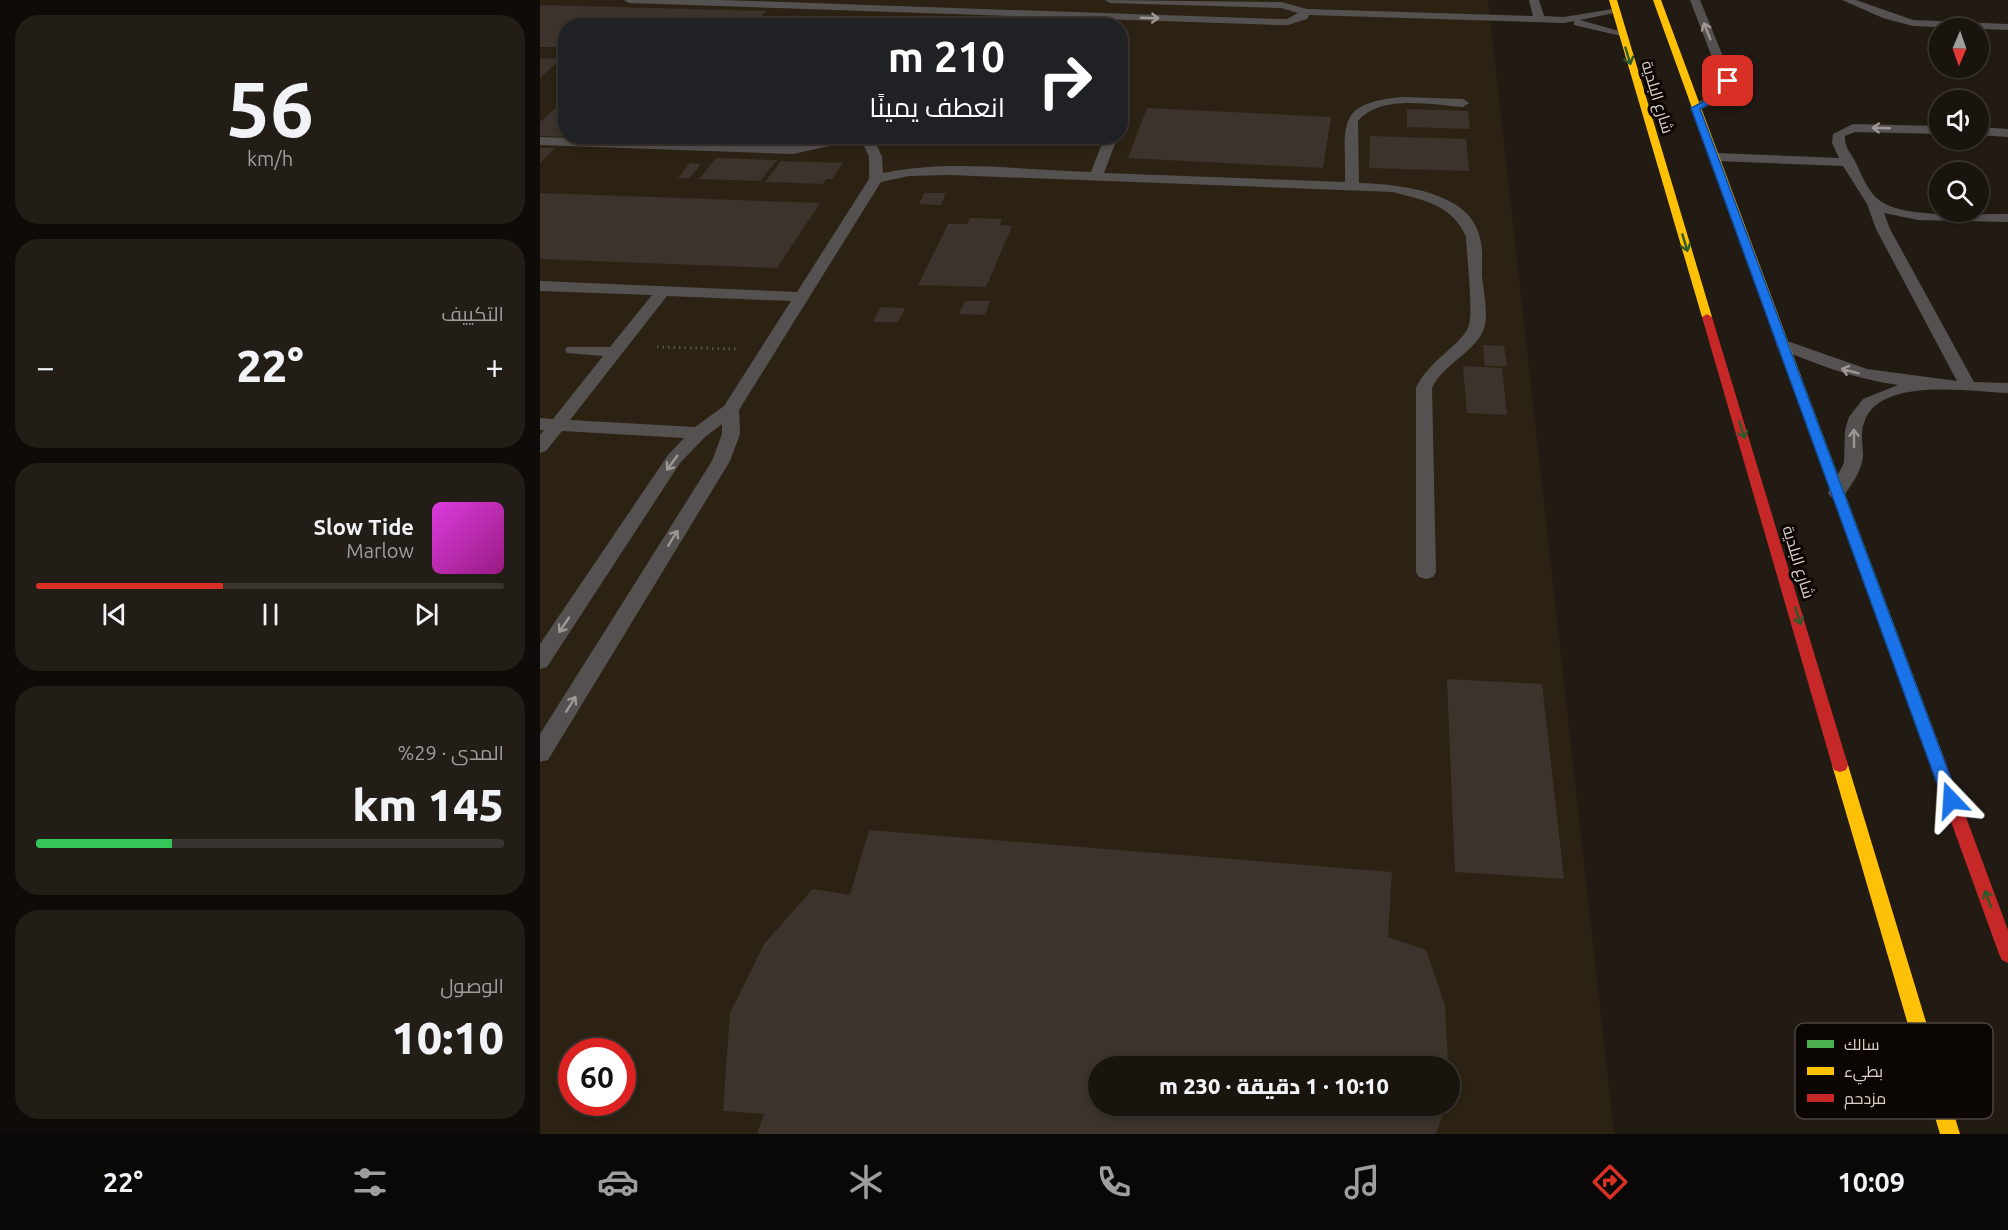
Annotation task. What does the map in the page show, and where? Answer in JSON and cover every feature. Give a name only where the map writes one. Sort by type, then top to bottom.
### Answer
[{"type":"main road","name":"شارع البلدية","points":[[1657,0],[2008,954]]},
{"type":"main road","name":"شارع البلدية","points":[[1614,5],[1917,1023]]},
{"type":"main road","name":"شارع البلدية","points":[[1946,1119],[1950,1134]]},
{"type":"lane","points":[[629,0],[1288,22],[1303,17],[1304,12]]},
{"type":"lane","points":[[964,12],[971,0]]},
{"type":"lane","points":[[1110,0],[1291,6],[1304,12],[1564,20],[1621,33]]},
{"type":"lane","points":[[1534,0],[1539,19]]},
{"type":"lane","points":[[1695,0],[1729,86],[1723,94],[1696,108]]},
{"type":"lane","points":[[1847,0],[1887,16],[1913,22],[2008,27]]},
{"type":"lane","points":[[1564,20],[1614,5]]},
{"type":"lane","points":[[1352,186],[1352,121],[1356,114],[1366,107],[1387,102],[1463,103]]},
{"type":"lane","points":[[1929,130],[1863,128],[1844,130],[1839,134],[1838,143],[1874,204],[1883,229],[1969,387]]},
{"type":"lane","points":[[1989,132],[2008,133]]},
{"type":"lane","points":[[540,141],[558,142]]},
{"type":"lane","points":[[614,144],[785,151],[825,144]]},
{"type":"lane","points":[[540,661],[674,459],[699,433],[730,410],[799,297],[876,179],[878,167],[870,144]]},
{"type":"lane","points":[[1097,175],[1109,144]]},
{"type":"lane","points":[[1715,158],[1849,162]]},
{"type":"lane","points":[[876,179],[931,171],[1097,175],[1393,188],[1438,200],[1455,211],[1467,223],[1473,237],[1477,326],[1472,338],[1434,368],[1424,388],[1426,572]]},
{"type":"lane","points":[[1874,204],[1898,213],[2008,218]]},
{"type":"lane","points":[[540,286],[799,297]]},
{"type":"lane","points":[[540,447],[549,425],[617,350],[663,291]]},
{"type":"lane","points":[[1784,345],[1837,367],[1928,386],[2008,388]]},
{"type":"lane","points":[[573,350],[617,350]]},
{"type":"lane","points":[[1837,493],[1854,460],[1854,427],[1859,413],[1883,394],[1928,386]]},
{"type":"lane","points":[[540,753],[721,461],[731,434],[730,410]]},
{"type":"lane","points":[[549,425],[699,433]]},
{"type":"path","points":[[617,350],[655,350],[658,345],[766,351]]},
{"type":"shaded area","points":[[540,0],[1488,0],[1614,1134],[540,1134]]},
{"type":"building","points":[[540,5],[766,11],[759,18],[558,18],[558,47],[540,47]]},
{"type":"building","points":[[540,58],[558,59],[558,62],[540,78]]},
{"type":"building","points":[[558,106],[558,137],[540,136],[540,122]]},
{"type":"building","points":[[1147,108],[1331,117],[1323,168],[1128,158]]},
{"type":"building","points":[[1407,109],[1468,111],[1470,129],[1407,127]]},
{"type":"building","points":[[1370,136],[1466,139],[1469,171],[1369,168]]},
{"type":"building","points":[[746,144],[804,144],[802,147]]},
{"type":"building","points":[[540,148],[555,148],[540,163]]},
{"type":"building","points":[[716,158],[777,160],[760,181],[699,179]]},
{"type":"building","points":[[781,161],[843,163],[832,179],[826,179],[823,184],[765,182]]},
{"type":"building","points":[[690,163],[701,164],[690,178],[678,178]]},
{"type":"building","points":[[540,193],[820,203],[777,268],[540,259]]},
{"type":"building","points":[[924,193],[946,193],[941,205],[919,204]]},
{"type":"building","points":[[970,218],[1002,219],[1000,225],[1012,226],[986,287],[918,285],[948,224],[967,224]]},
{"type":"building","points":[[965,301],[990,301],[985,315],[959,314]]},
{"type":"building","points":[[880,307],[905,308],[898,322],[873,322]]},
{"type":"building","points":[[1483,345],[1504,346],[1507,366],[1485,366]]},
{"type":"building","points":[[1463,366],[1502,368],[1507,415],[1467,413]]},
{"type":"building","points":[[1447,679],[1542,684],[1564,879],[1455,872]]},
{"type":"building","points":[[869,830],[1392,872],[1388,937],[1426,950],[1445,1005],[1448,1056],[1088,1056],[1088,1116],[1442,1116],[1436,1134],[757,1134],[764,1114],[723,1111],[730,1013],[764,944],[813,889],[850,895]]},
{"type":"traffic: fast","points":[[1796,379],[1936,758]]},
{"type":"traffic: slow","points":[[1613,0],[1707,317]]},
{"type":"traffic: slow","points":[[1657,0],[1796,379]]},
{"type":"traffic: slow","points":[[1840,765],[1917,1023]]},
{"type":"traffic: slow","points":[[1946,1119],[1950,1134]]},
{"type":"traffic: jam","points":[[1707,317],[1840,765]]},
{"type":"traffic: jam","points":[[1936,758],[2008,954]]},
{"type":"route","points":[[1728,81],[1728,91],[1696,108],[1951,800]]}]
